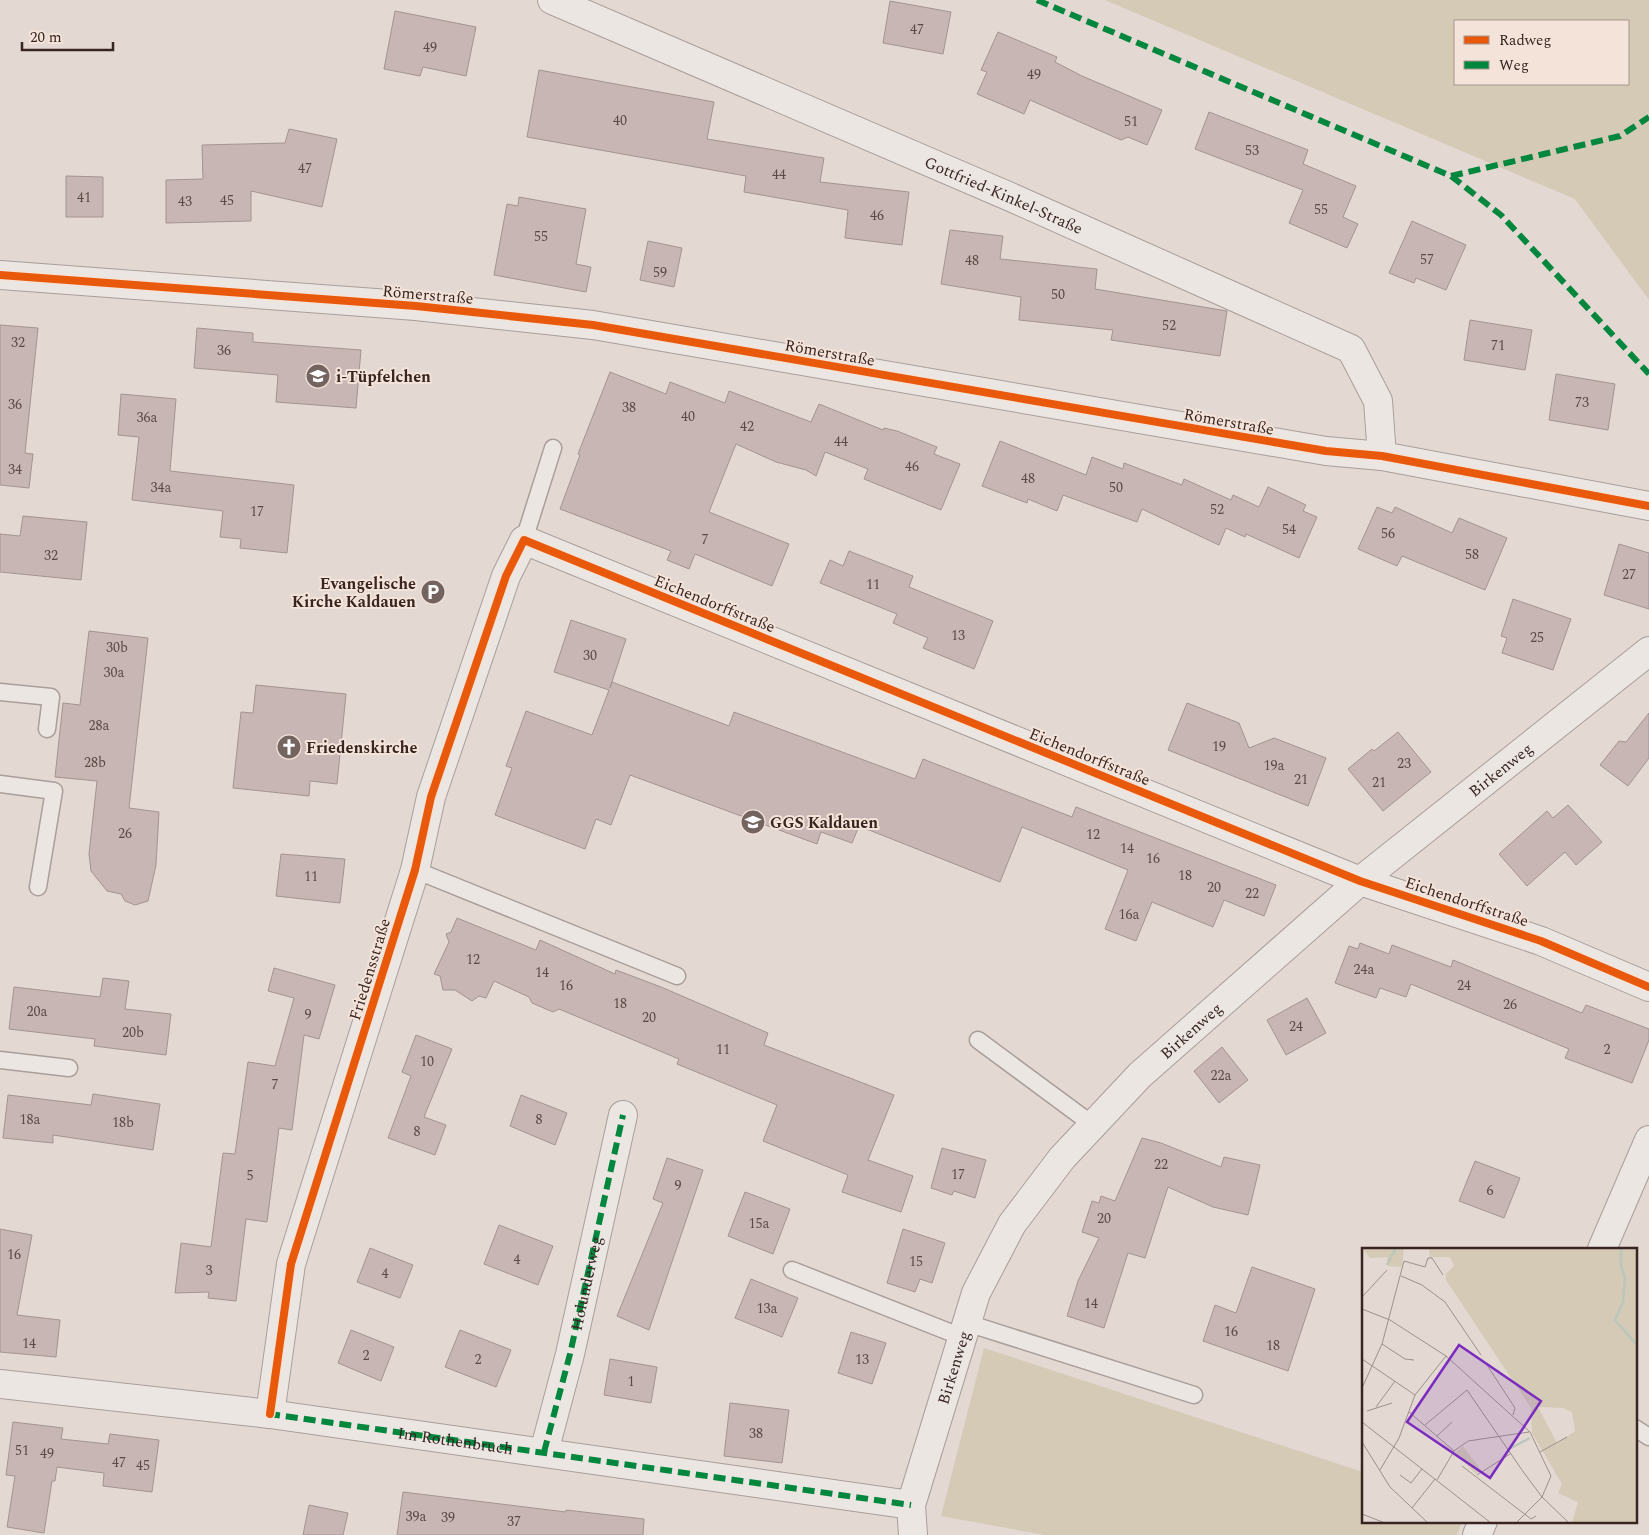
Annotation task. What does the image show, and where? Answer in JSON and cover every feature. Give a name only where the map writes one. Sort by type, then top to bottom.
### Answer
[{"type":"street","name":"Gottfried-Kinkel-Straße","points":[[552,0],[1015,199],[1351,349],[1378,401],[1382,456]]},
{"type":"street","name":"Römerstraße","points":[[0,276],[416,306],[592,325],[1326,452],[1382,456],[1649,506]]},
{"type":"street","name":"Friedensstraße","points":[[270,1414],[291,1264],[415,870],[430,797],[506,576],[524,540]]},
{"type":"street","name":"Eichendorffstraße","points":[[524,540],[1360,881],[1541,940],[1649,987]]},
{"type":"street","name":"Birkenweg","points":[[913,1535],[911,1505],[976,1293],[1012,1224],[1062,1158],[1140,1075],[1360,881],[1649,652]]},
{"type":"street","name":"Holunderweg","points":[[544,1452],[570,1354],[623,1115]]},
{"type":"street","points":[[1602,1248],[1649,1140]]},
{"type":"street","name":"Im Rothenbruch","points":[[0,1384],[270,1414],[911,1505]]},
{"type":"street","points":[[1477,1535],[1483,1522]]},
{"type":"lane","points":[[524,540],[553,448]]},
{"type":"lane","points":[[0,692],[51,697],[47,729]]},
{"type":"lane","points":[[0,784],[54,791],[38,887]]},
{"type":"lane","points":[[415,870],[676,976]]},
{"type":"lane","points":[[978,1040],[1093,1125]]},
{"type":"lane","points":[[0,1060],[69,1068]]},
{"type":"lane","points":[[792,1270],[965,1330],[1194,1395]]},
{"type":"lane","points":[[1636,1429],[1649,1437]]},
{"type":"shaded area","points":[[1105,0],[1649,0],[1649,300],[1575,199]]},
{"type":"shaded area","points":[[984,1348],[1362,1472],[1362,1522],[1462,1522],[1457,1535],[1045,1535],[941,1516]]},
{"type":"building","points":[[890,1],[951,12],[943,54],[883,43]]},
{"type":"building","points":[[395,11],[476,27],[466,76],[423,67],[420,76],[384,69]]},
{"type":"building","points":[[998,32],[1057,57],[1055,62],[1082,76],[1162,110],[1147,145],[1128,137],[1121,140],[1030,100],[1024,114],[977,94],[987,72],[981,70]]},
{"type":"building","points":[[539,70],[714,102],[707,139],[824,158],[820,182],[909,192],[902,245],[845,238],[848,210],[744,192],[746,176],[527,137]]},
{"type":"building","points":[[1209,112],[1308,150],[1303,164],[1356,186],[1343,217],[1358,224],[1347,248],[1289,223],[1303,190],[1195,149]]},
{"type":"building","points":[[289,129],[337,139],[322,207],[251,191],[251,221],[166,223],[166,180],[203,179],[202,145],[285,143]]},
{"type":"building","points":[[66,176],[103,177],[103,217],[66,217]]},
{"type":"building","points":[[519,197],[586,209],[576,264],[591,267],[586,292],[494,275],[507,204],[518,206]]},
{"type":"building","points":[[1412,221],[1466,245],[1446,290],[1416,278],[1414,283],[1389,273]]},
{"type":"building","points":[[950,230],[1003,236],[1000,259],[1097,269],[1095,289],[1227,311],[1220,356],[1111,340],[1113,330],[1019,320],[1021,297],[941,284]]},
{"type":"building","points":[[648,241],[682,248],[674,287],[640,280]]},
{"type":"building","points":[[1470,320],[1532,330],[1525,370],[1464,360]]},
{"type":"building","points":[[0,325],[38,328],[25,453],[33,454],[29,488],[0,485]]},
{"type":"building","name":"i-Tüpfelchen","points":[[197,328],[253,333],[253,342],[361,350],[356,408],[276,402],[278,375],[194,368]]},
{"type":"building","points":[[610,372],[666,394],[670,382],[725,403],[729,391],[811,422],[819,404],[883,430],[884,428],[897,431],[937,447],[934,454],[960,464],[941,510],[864,479],[868,469],[825,452],[816,476],[806,470],[776,462],[736,444],[709,512],[789,544],[772,586],[695,554],[689,569],[667,560],[671,551],[560,509],[580,455],[578,454]]},
{"type":"building","points":[[1556,374],[1615,384],[1608,430],[1549,420]]},
{"type":"building","points":[[121,394],[176,399],[170,471],[294,485],[287,553],[240,548],[241,539],[220,537],[223,511],[132,500],[139,437],[118,435]]},
{"type":"building","points":[[1000,441],[1086,475],[1092,457],[1123,469],[1124,463],[1182,485],[1184,479],[1231,500],[1233,495],[1259,507],[1268,487],[1306,505],[1303,511],[1317,517],[1299,558],[1246,534],[1245,537],[1226,528],[1219,545],[1142,509],[1137,522],[1063,495],[1057,511],[1028,499],[1027,503],[982,486]]},
{"type":"building","points":[[1377,507],[1392,513],[1395,507],[1452,533],[1459,518],[1507,538],[1485,590],[1402,556],[1397,566],[1358,549]]},
{"type":"building","points":[[23,516],[87,522],[81,580],[0,572],[0,534],[20,536]]},
{"type":"building","points":[[1619,544],[1649,553],[1649,609],[1604,595]]},
{"type":"building","points":[[849,551],[913,576],[909,587],[993,621],[974,669],[923,648],[928,638],[893,623],[897,614],[820,583],[830,560],[843,566]]},
{"type":"building","points":[[1513,599],[1571,619],[1553,670],[1502,653],[1507,638],[1501,636]]},
{"type":"building","points":[[571,620],[626,639],[610,688],[612,682],[729,726],[734,712],[915,779],[923,759],[1072,817],[1076,807],[1276,885],[1264,916],[1224,900],[1213,927],[1152,902],[1136,941],[1105,929],[1128,870],[1022,827],[1000,882],[859,826],[852,843],[821,832],[817,844],[630,775],[611,825],[596,819],[585,849],[495,815],[512,768],[506,766],[526,711],[592,735],[609,690],[554,672]]},
{"type":"building","points":[[89,631],[148,638],[129,808],[159,812],[156,865],[148,901],[135,905],[125,901],[121,894],[107,891],[91,871],[89,854],[97,781],[55,777],[63,703],[80,705]]},
{"type":"building","name":"Friedenskirche","points":[[256,685],[346,694],[337,784],[310,781],[309,796],[233,788],[241,712],[253,713]]},
{"type":"building","points":[[1187,703],[1239,723],[1249,748],[1274,738],[1326,758],[1308,806],[1168,750]]},
{"type":"building","points":[[1649,713],[1649,758],[1628,786],[1600,765],[1619,741],[1626,742]]},
{"type":"building","points":[[1398,732],[1431,772],[1383,811],[1348,769],[1372,749],[1374,751]]},
{"type":"building","points":[[1568,805],[1602,842],[1576,865],[1565,852],[1527,886],[1499,854],[1547,811],[1553,818]]},
{"type":"building","points":[[281,854],[345,859],[340,903],[276,896]]},
{"type":"building","points":[[457,918],[536,950],[540,940],[615,974],[616,970],[661,987],[768,1033],[764,1045],[894,1095],[868,1160],[913,1176],[901,1212],[842,1192],[848,1175],[763,1141],[777,1105],[677,1064],[679,1059],[559,1009],[553,1012],[532,1003],[529,997],[494,981],[486,998],[479,996],[472,1001],[455,990],[443,990],[440,976],[434,974],[449,942],[446,934],[451,932]]},
{"type":"building","points":[[1360,943],[1389,954],[1392,945],[1451,967],[1453,960],[1582,1013],[1586,1005],[1649,1029],[1649,1040],[1632,1083],[1565,1058],[1569,1049],[1411,984],[1406,997],[1380,988],[1376,998],[1335,983],[1349,946],[1358,949]]},
{"type":"building","points":[[274,968],[335,985],[319,1039],[304,1035],[292,1130],[279,1128],[267,1222],[246,1219],[236,1301],[208,1298],[209,1292],[175,1293],[181,1243],[211,1247],[223,1153],[235,1154],[248,1062],[275,1066],[294,998],[268,991]]},
{"type":"building","points":[[103,978],[129,981],[125,1009],[171,1014],[166,1055],[94,1046],[95,1039],[9,1029],[14,987],[100,997]]},
{"type":"building","points":[[1307,998],[1326,1033],[1286,1055],[1267,1020]]},
{"type":"building","points":[[416,1035],[452,1049],[424,1117],[446,1125],[435,1155],[388,1138],[411,1076],[402,1072]]},
{"type":"building","points":[[1222,1047],[1248,1080],[1219,1103],[1194,1071]]},
{"type":"building","points":[[93,1094],[160,1104],[153,1150],[53,1135],[53,1143],[3,1138],[8,1095],[91,1105]]},
{"type":"building","points":[[521,1095],[567,1113],[555,1145],[510,1126]]},
{"type":"building","points":[[1142,1138],[1161,1143],[1221,1167],[1224,1157],[1260,1165],[1248,1215],[1213,1207],[1168,1187],[1145,1258],[1128,1253],[1104,1328],[1067,1316],[1078,1281],[1099,1238],[1082,1232],[1092,1201],[1099,1203],[1101,1196],[1115,1201]]},
{"type":"building","points":[[942,1148],[986,1160],[975,1198],[954,1191],[952,1195],[931,1188]]},
{"type":"building","points":[[667,1158],[703,1170],[649,1330],[617,1316],[663,1203],[653,1199]]},
{"type":"building","points":[[1475,1161],[1520,1178],[1504,1218],[1459,1201]]},
{"type":"building","points":[[745,1192],[790,1209],[773,1254],[728,1236]]},
{"type":"building","points":[[499,1225],[553,1246],[538,1285],[484,1264]]},
{"type":"building","points":[[0,1229],[32,1235],[17,1315],[60,1320],[56,1357],[0,1352]]},
{"type":"building","points":[[903,1229],[945,1243],[932,1283],[920,1279],[915,1292],[887,1283]]},
{"type":"building","points":[[370,1248],[413,1265],[400,1298],[357,1282]]},
{"type":"building","points":[[1252,1267],[1315,1289],[1288,1371],[1203,1341],[1215,1305],[1236,1313]]},
{"type":"building","points":[[751,1279],[798,1298],[782,1337],[735,1318]]},
{"type":"building","points":[[351,1330],[394,1347],[381,1381],[338,1363]]},
{"type":"building","points":[[460,1330],[511,1350],[496,1387],[445,1367]]},
{"type":"building","points":[[851,1332],[886,1343],[872,1384],[838,1373]]},
{"type":"building","points":[[610,1359],[657,1367],[651,1403],[604,1395]]},
{"type":"building","points":[[730,1403],[789,1410],[782,1463],[724,1456]]},
{"type":"building","points":[[13,1422],[63,1428],[61,1439],[108,1444],[110,1434],[159,1440],[152,1492],[103,1486],[104,1473],[57,1467],[55,1481],[52,1481],[44,1533],[7,1527],[15,1476],[6,1475]]},
{"type":"building","points":[[403,1492],[566,1512],[566,1510],[644,1519],[643,1535],[397,1535]]},
{"type":"building","points":[[309,1505],[348,1513],[343,1535],[303,1535]]},
{"type":"marked path","points":[[1037,0],[1451,176],[1501,215],[1649,374]]},
{"type":"marked path","points":[[1451,176],[1620,136],[1649,117]]},
{"type":"marked path","points":[[544,1452],[570,1354],[623,1115]]},
{"type":"marked path","points":[[270,1412],[270,1414],[911,1505]]},
{"type":"cycle path","points":[[0,275],[416,306],[593,325],[1326,451],[1382,456],[1649,506]]},
{"type":"cycle path","points":[[270,1414],[291,1264],[415,870],[431,797],[506,576],[524,540],[1360,881],[1541,941],[1649,987]]},
{"type":"place","name":"i-Tüpfelchen","points":[[318,376]]},
{"type":"place","name":"Evangelische Kirche Kaldauen","points":[[433,592]]},
{"type":"place","name":"Friedenskirche","points":[[289,747]]},
{"type":"place","name":"GGS Kaldauen","points":[[753,822]]}]
